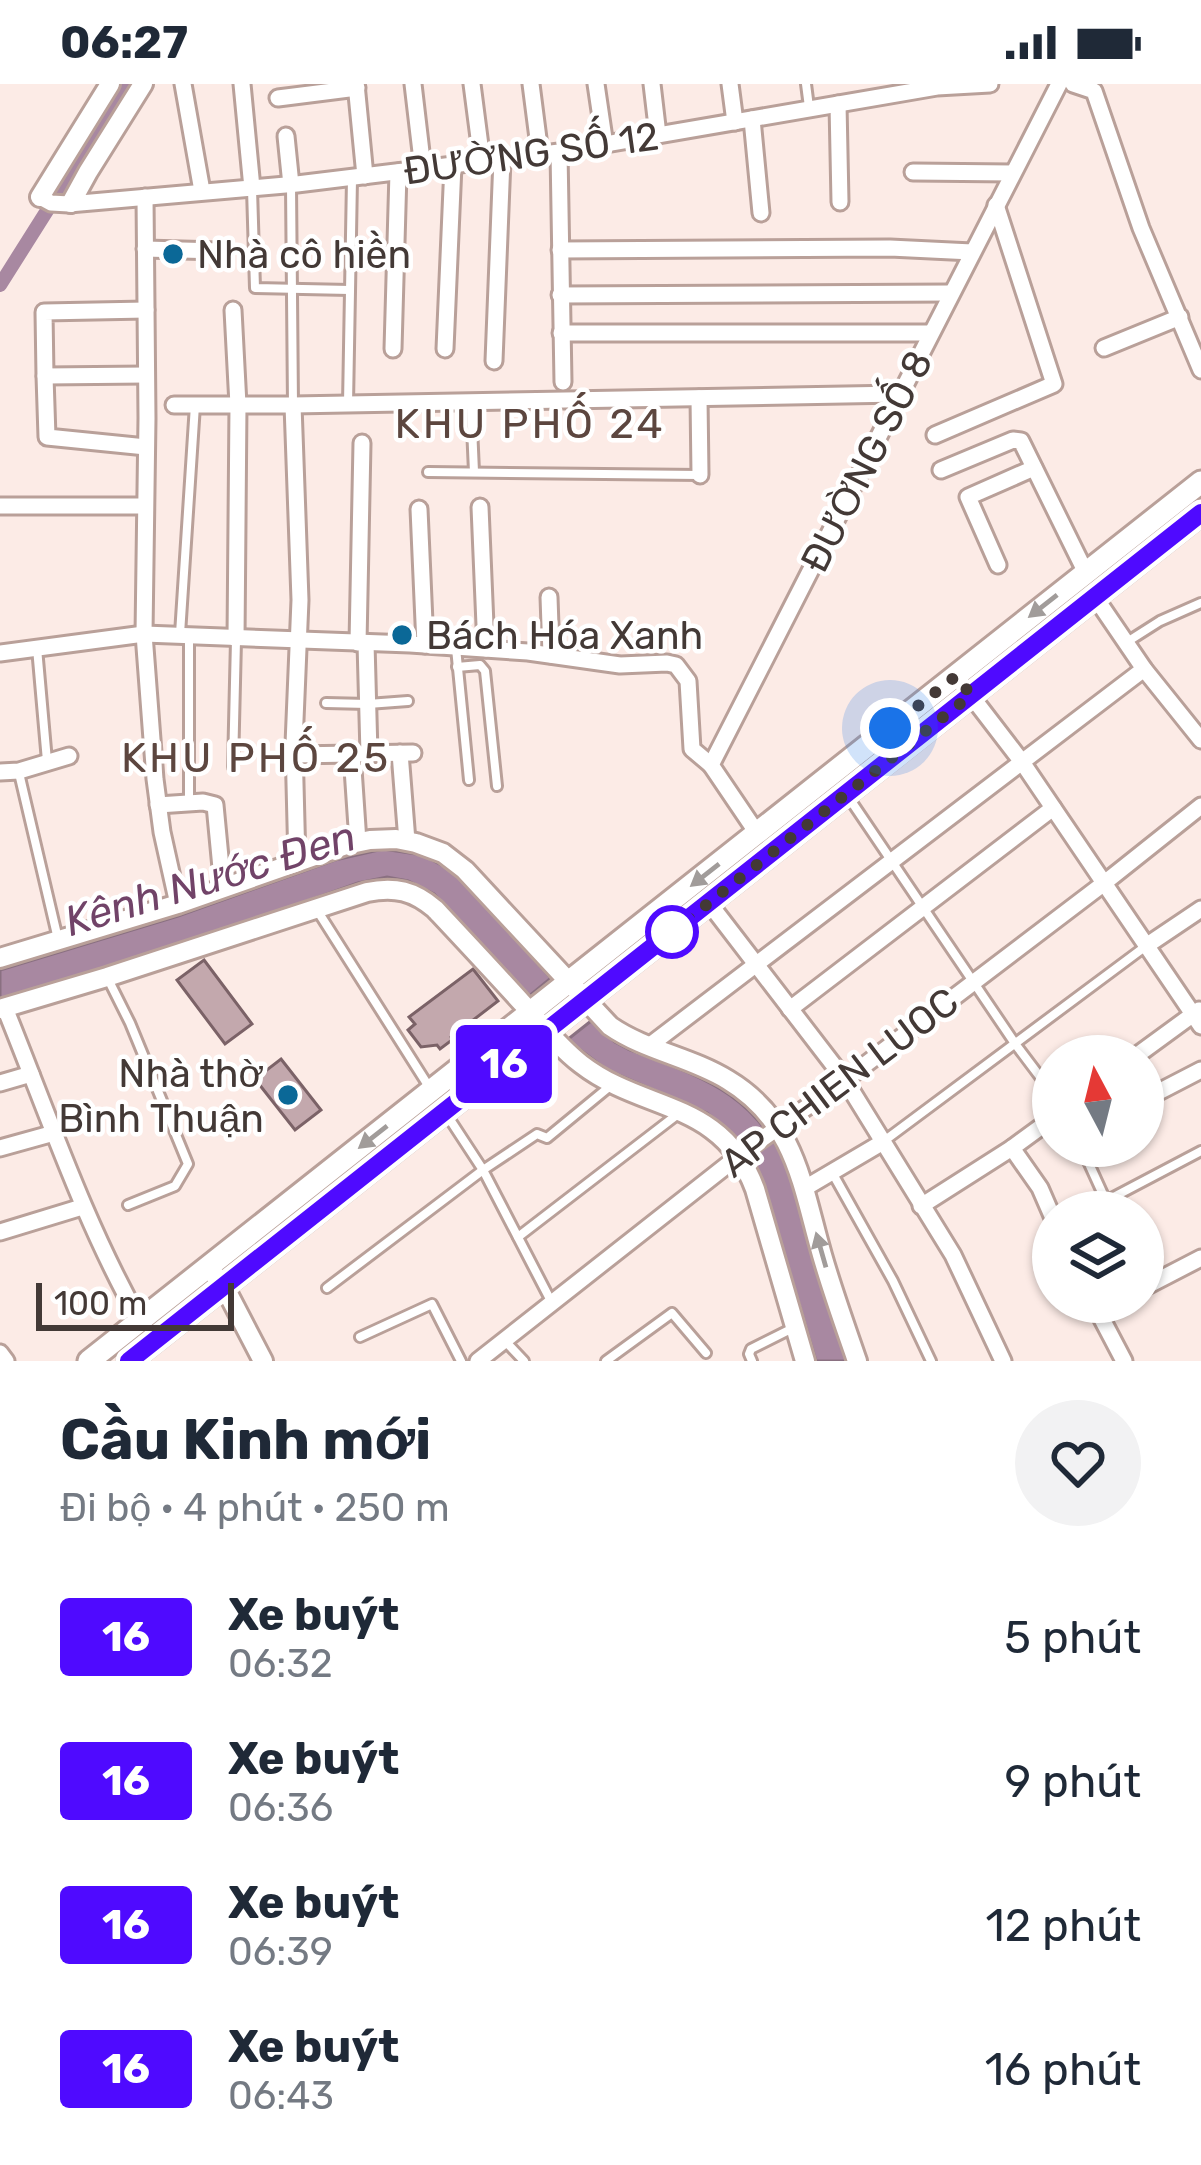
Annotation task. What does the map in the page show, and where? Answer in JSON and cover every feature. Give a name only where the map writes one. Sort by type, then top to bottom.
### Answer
[{"type":"main road","points":[[89,1361],[1201,482]]},
{"type":"main road","points":[[129,1361],[1201,513]]},
{"type":"street","points":[[40,196],[110,84]]},
{"type":"street","points":[[70,203],[143,84]]},
{"type":"street","points":[[184,84],[202,191]]},
{"type":"street","points":[[242,84],[252,188]]},
{"type":"street","points":[[413,84],[423,169]]},
{"type":"street","points":[[472,84],[482,161]]},
{"type":"street","points":[[531,84],[540,154]]},
{"type":"street","points":[[596,84],[604,145]]},
{"type":"street","points":[[652,84],[658,135]]},
{"type":"street","points":[[730,84],[743,120],[761,212]]},
{"type":"street","name":"ĐƯỜNG SỐ 12","points":[[40,196],[51,203],[70,203],[358,177],[604,145],[838,104],[886,90],[990,84]]},
{"type":"street","name":"ĐƯỜNG SỐ 8","points":[[711,765],[1059,84]]},
{"type":"street","points":[[1072,84],[1094,91],[1141,228],[1201,370]]},
{"type":"street","points":[[278,98],[298,90],[356,86],[358,177]]},
{"type":"street","points":[[838,104],[840,202]]},
{"type":"street","points":[[286,136],[291,184]]},
{"type":"street","points":[[559,152],[563,382]]},
{"type":"street","points":[[494,361],[502,159]]},
{"type":"street","points":[[445,349],[453,165]]},
{"type":"street","points":[[393,349],[398,172]]},
{"type":"street","points":[[913,172],[1012,173]]},
{"type":"street","points":[[145,196],[144,634],[158,805],[178,904]]},
{"type":"street","points":[[935,435],[1054,384],[996,205]]},
{"type":"street","points":[[560,250],[890,248],[972,252]]},
{"type":"street","points":[[146,249],[219,251]]},
{"type":"street","points":[[560,295],[951,293]]},
{"type":"street","points":[[146,310],[44,312],[46,436],[146,447]]},
{"type":"street","points":[[233,310],[238,405],[236,639]]},
{"type":"street","points":[[1104,348],[1180,317]]},
{"type":"street","points":[[560,333],[931,333]]},
{"type":"street","points":[[45,376],[146,375]]},
{"type":"street","points":[[174,405],[900,394]]},
{"type":"street","points":[[699,398],[700,475]]},
{"type":"street","points":[[293,405],[300,600],[294,755],[297,863]]},
{"type":"street","points":[[940,470],[1018,440],[1086,573]]},
{"type":"street","points":[[358,842],[368,704],[362,643],[362,443]]},
{"type":"street","points":[[998,565],[968,497],[1034,468]]},
{"type":"street","points":[[0,506],[145,506]]},
{"type":"street","points":[[480,507],[485,649]]},
{"type":"street","points":[[419,509],[425,645]]},
{"type":"street","points":[[548,597],[551,655]]},
{"type":"street","points":[[1095,597],[1201,740]]},
{"type":"street","points":[[0,653],[144,634],[425,645],[620,665],[676,665],[688,681],[692,749],[711,765],[757,833]]},
{"type":"street","points":[[649,1046],[1144,669]]},
{"type":"street","points":[[956,676],[1022,762],[1198,1016],[1164,1038]]},
{"type":"street","points":[[294,755],[407,753],[407,841]]},
{"type":"street","points":[[0,772],[19,772],[69,756]]},
{"type":"street","points":[[158,805],[215,805],[223,889]]},
{"type":"street","name":"AP CHIEN LUOC","points":[[478,1361],[741,1154],[1201,806]]},
{"type":"street","points":[[790,1009],[1053,808]]},
{"type":"street","points":[[0,958],[358,842],[407,841],[442,853],[465,870],[610,1026],[731,1081],[748,1094],[795,1158],[856,1361]]},
{"type":"street","points":[[140,1321],[82,1207],[2,1008],[316,908],[378,890],[399,889],[435,908],[579,1062],[613,1084],[712,1128],[741,1154],[805,1361]]},
{"type":"street","points":[[709,903],[844,1079],[953,1256],[1003,1361]]},
{"type":"street","points":[[1146,946],[1201,909]]},
{"type":"street","points":[[1164,1089],[1201,1070]]},
{"type":"street","points":[[0,1083],[32,1074]]},
{"type":"street","points":[[0,1148],[54,1133]]},
{"type":"street","points":[[922,1206],[1032,1133]]},
{"type":"street","points":[[805,1188],[883,1142]]},
{"type":"street","points":[[1012,1148],[1041,1191]]},
{"type":"street","points":[[0,1232],[82,1207]]},
{"type":"street","points":[[1164,1277],[1201,1258]]},
{"type":"street","points":[[208,1268],[224,1286],[263,1361]]},
{"type":"street","points":[[1104,1323],[1124,1361]]},
{"type":"street","points":[[0,1353],[6,1361]]},
{"type":"lane","points":[[806,84],[809,109]]},
{"type":"lane","points":[[348,404],[358,177]]},
{"type":"lane","points":[[291,184],[293,405]]},
{"type":"lane","points":[[252,188],[255,288],[350,290]]},
{"type":"lane","points":[[471,402],[474,472]]},
{"type":"lane","points":[[189,802],[185,636],[195,405]]},
{"type":"lane","points":[[428,472],[700,475]]},
{"type":"lane","points":[[1126,643],[1201,603]]},
{"type":"lane","points":[[233,767],[236,639]]},
{"type":"lane","points":[[37,647],[47,761]]},
{"type":"lane","points":[[455,647],[469,780]]},
{"type":"lane","points":[[458,667],[480,665],[485,671],[497,786]]},
{"type":"lane","points":[[326,704],[408,701]]},
{"type":"lane","points":[[19,772],[58,940]]},
{"type":"lane","points":[[846,794],[1032,1066]]},
{"type":"lane","points":[[316,908],[432,1090]]},
{"type":"lane","points":[[883,1142],[1146,946]]},
{"type":"lane","points":[[107,977],[188,1165],[175,1186],[128,1205]]},
{"type":"lane","points":[[327,1288],[483,1170],[537,1134],[548,1138],[613,1084]]},
{"type":"lane","points":[[445,1111],[483,1170],[552,1302]]},
{"type":"lane","points":[[518,1237],[682,1111]]},
{"type":"lane","points":[[1091,1167],[1106,1201],[1201,1151]]},
{"type":"lane","points":[[832,1173],[893,1281],[931,1361]]},
{"type":"lane","points":[[359,1336],[432,1304],[461,1361]]},
{"type":"lane","points":[[606,1361],[672,1313],[706,1353]]},
{"type":"lane","points":[[752,1361],[751,1348],[794,1327]]},
{"type":"lane","points":[[504,1340],[524,1361]]},
{"type":"shaded area","points":[[383,849],[423,855],[456,873],[551,978],[528,997],[434,894],[387,877],[0,999],[0,970],[178,916],[335,860]]},
{"type":"shaded area","points":[[591,1021],[628,1049],[724,1091],[761,1123],[790,1172],[847,1361],[816,1361],[762,1181],[743,1147],[707,1113],[607,1070],[567,1040]]},
{"type":"building","points":[[204,960],[252,1024],[225,1044],[177,980]]},
{"type":"building","points":[[473,969],[498,1001],[440,1049],[437,1045],[421,1047],[408,1030],[415,1024],[409,1017]]},
{"type":"building","name":"Nhà thờ Bình Thuận","points":[[281,1059],[321,1110],[295,1130],[255,1079]]},
{"type":"waterway","points":[[0,285],[127,84]]},
{"type":"bus line","name":"16","points":[[129,1361],[1201,513]]},
{"type":"place","name":"Nhà cô hiền","points":[[173,254]]},
{"type":"place","name":"Bách Hóa Xanh","points":[[402,635]]},
{"type":"place","name":"Nhà thờ Bình Thuận","points":[[288,1095]]},
{"type":"district","name":"KHU PHỐ 24","points":[[530,423]]},
{"type":"district","name":"KHU PHỐ 25","points":[[256,757]]},
{"type":"route","points":[[672,932],[971,695],[956,676],[890,728]]},
{"type":"water label","name":"Kênh Nước Đen","points":[[210,878]]}]
